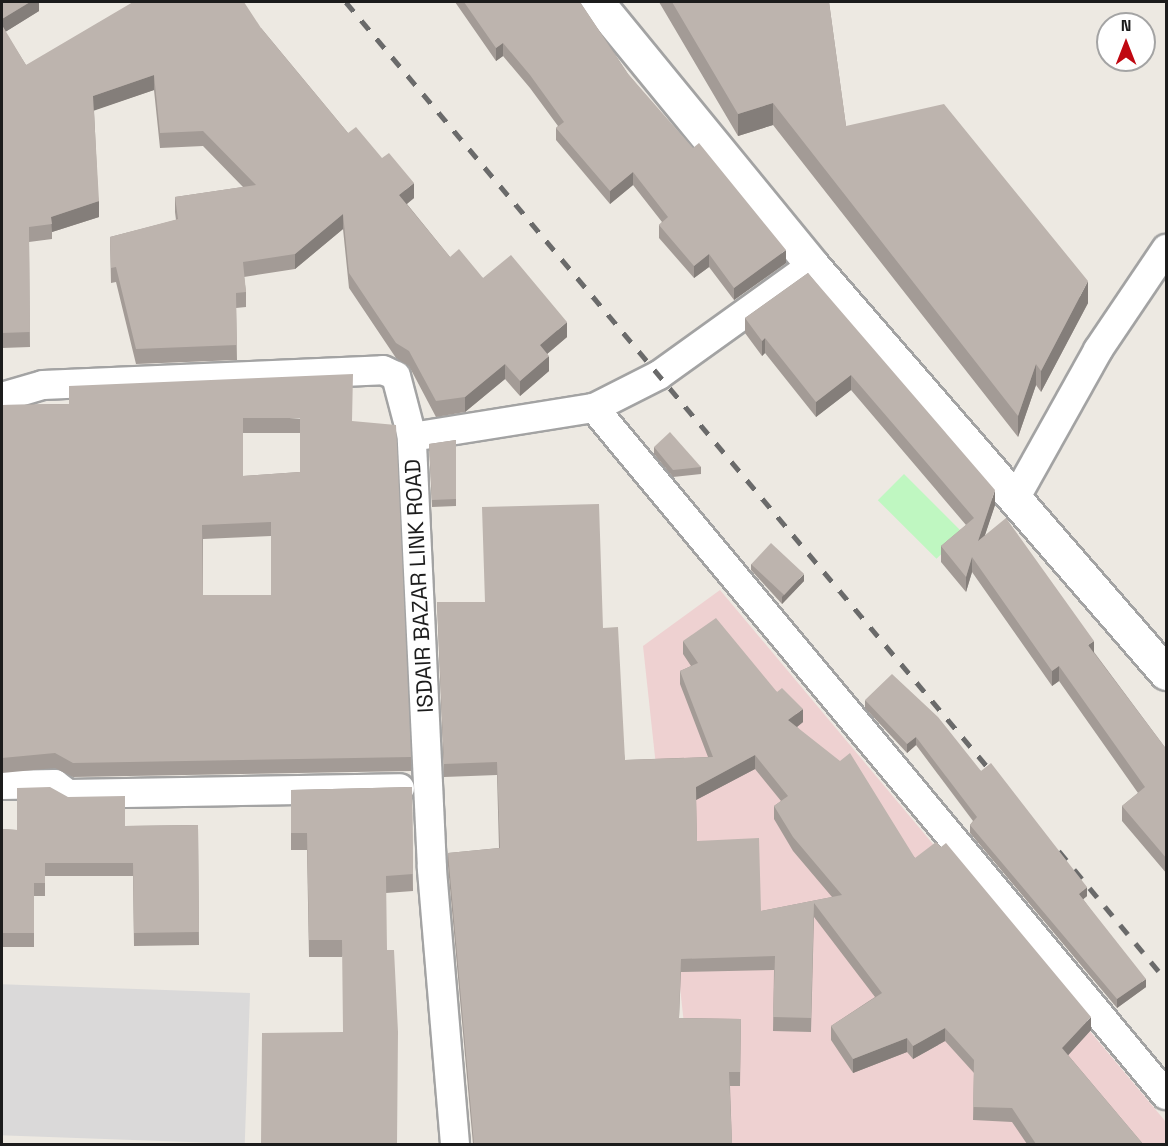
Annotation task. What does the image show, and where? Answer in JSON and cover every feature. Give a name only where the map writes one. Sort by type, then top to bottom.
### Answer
[{"type":"street","points":[[597,2],[812,265],[1167,673]]},
{"type":"street","points":[[1016,497],[1098,350],[1167,249]]},
{"type":"street","name":"ISDAIR BAZAR LINK ROAD","points":[[455,1144],[429,787],[412,437],[594,408],[659,375],[812,265]]},
{"type":"street","points":[[2,398],[43,385],[382,370],[396,376],[412,437]]},
{"type":"street","points":[[594,408],[1167,1095]]},
{"type":"street","points":[[2,785],[55,784],[68,794],[429,787]]},
{"type":"shaded area","points":[[720,590],[1166,1122],[1166,1144],[697,1144],[643,646]]},
{"type":"shaded area","points":[[2,984],[250,993],[245,1144],[2,1135]]},
{"type":"green space","points":[[904,474],[963,533],[937,559],[878,500]]},
{"type":"building","points":[[2,2],[30,2],[2,19]]},
{"type":"building","points":[[133,2],[244,2],[261,28],[348,133],[356,127],[382,158],[389,153],[414,183],[399,195],[450,257],[459,249],[483,278],[511,255],[567,322],[540,345],[549,356],[520,381],[505,364],[465,397],[436,401],[409,351],[396,343],[349,273],[343,214],[295,254],[243,262],[246,292],[236,293],[237,345],[136,349],[116,267],[111,268],[110,237],[178,219],[175,197],[256,185],[203,131],[160,133],[154,75],[93,96],[99,201],[51,217],[52,224],[29,227],[30,332],[2,333],[2,25],[26,65]]},
{"type":"building","points":[[464,2],[580,2],[628,74],[693,148],[699,143],[786,250],[734,288],[709,254],[694,266],[659,225],[668,217],[633,172],[610,191],[556,128],[564,122],[530,75],[503,43],[496,48]]},
{"type":"building","points":[[672,2],[829,2],[846,126],[944,104],[1088,281],[1041,371],[1036,364],[1018,416],[773,103],[738,114]]},
{"type":"building","points":[[808,273],[995,490],[978,541],[1006,518],[1094,641],[1088,645],[1167,750],[1167,859],[1122,806],[1145,787],[1059,666],[1052,671],[972,557],[966,577],[941,546],[974,518],[851,375],[816,402],[765,338],[762,341],[745,318]]},
{"type":"building","points":[[353,374],[352,421],[396,425],[411,757],[73,763],[55,753],[2,758],[2,405],[69,404],[69,386]],"holes":[[[243,418],[300,418],[300,472],[243,476]],[[271,522],[271,595],[203,595],[202,525]]]},
{"type":"building","points":[[670,432],[701,467],[673,470],[654,447]]},
{"type":"building","points":[[456,440],[456,499],[432,500],[429,444]]},
{"type":"building","points":[[599,504],[603,628],[618,627],[625,760],[713,757],[680,671],[698,663],[683,641],[716,618],[777,692],[782,688],[803,709],[788,720],[840,761],[850,753],[915,858],[936,842],[941,847],[946,843],[1091,1017],[1062,1048],[1143,1144],[1036,1144],[1012,1108],[973,1107],[974,1060],[945,1028],[913,1046],[907,1038],[853,1059],[831,1026],[882,993],[814,903],[811,1018],[773,1017],[775,956],[681,959],[679,1018],[741,1019],[740,1072],[729,1072],[732,1144],[474,1144],[448,853],[500,848],[497,762],[444,764],[437,602],[485,602],[482,507]],"holes":[[[755,755],[788,796],[774,806],[793,837],[842,895],[761,911],[759,838],[697,841],[696,787]]]},
{"type":"building","points":[[771,543],[804,574],[784,595],[751,564]]},
{"type":"building","points":[[892,674],[938,717],[981,771],[991,763],[1087,887],[1079,894],[1146,979],[1117,999],[970,825],[977,817],[916,737],[907,744],[865,700]]},
{"type":"building","points":[[50,787],[68,797],[125,796],[125,826],[198,825],[199,932],[134,933],[133,863],[45,863],[45,883],[34,883],[34,933],[2,933],[2,829],[17,830],[17,788]]},
{"type":"building","points":[[412,787],[413,874],[386,876],[387,950],[394,950],[398,1032],[397,1144],[261,1144],[262,1033],[343,1032],[342,940],[309,940],[307,833],[291,833],[291,790]]},
{"type":"building","points":[[13,1143],[39,1144],[13,1144]]},
{"type":"railway","points":[[346,2],[997,778]]},
{"type":"railway","points":[[1059,851],[1166,980]]}]
